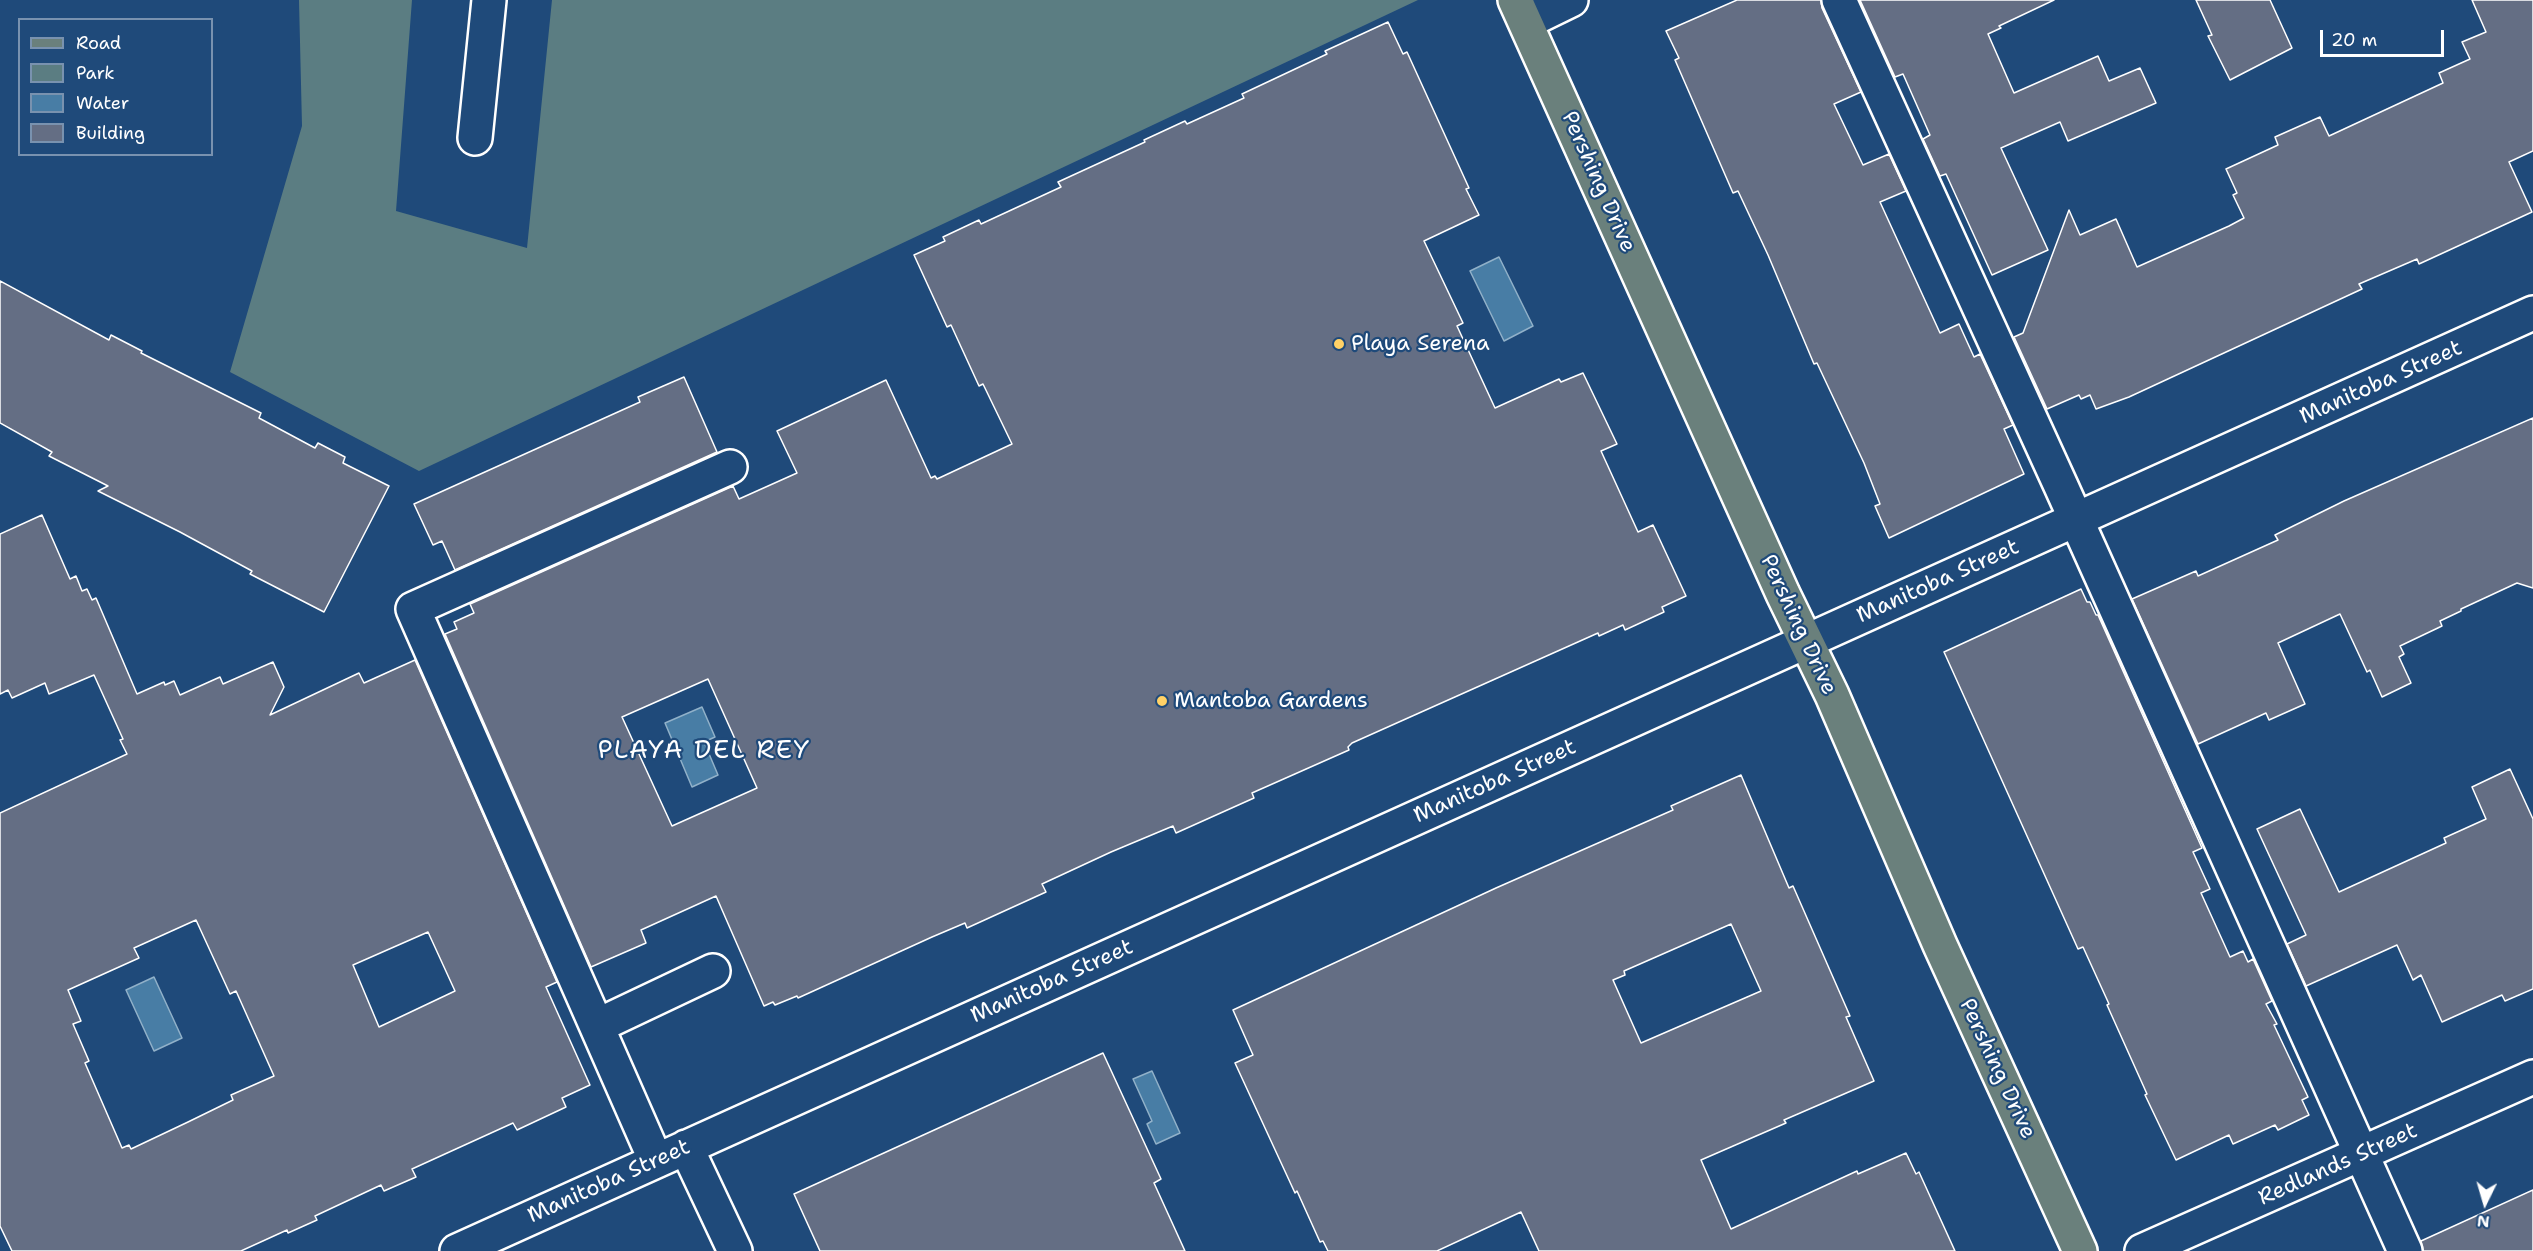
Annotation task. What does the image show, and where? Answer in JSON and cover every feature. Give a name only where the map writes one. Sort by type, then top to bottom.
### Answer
[{"type":"main road","name":"Pershing Drive","points":[[1521,11],[1805,640],[1832,695],[1940,945],[2080,1251]]},
{"type":"street","points":[[475,138],[489,0]]},
{"type":"street","points":[[1521,11],[1571,0]]},
{"type":"street","points":[[1839,0],[2077,521],[2405,1251]]},
{"type":"street","name":"Manitoba Street","points":[[457,1251],[2533,313]]},
{"type":"street","points":[[656,1161],[413,609],[730,467]]},
{"type":"street","points":[[597,1026],[713,971]]},
{"type":"street","name":"Redlands Street","points":[[2142,1251],[2533,1077]]},
{"type":"street","points":[[686,1147],[735,1251]]},
{"type":"green space","points":[[299,0],[412,0],[396,211],[527,248],[552,0],[1418,0],[419,471],[230,372],[302,126]]},
{"type":"water","points":[[1499,257],[1533,326],[1504,341],[1470,271]]},
{"type":"water","points":[[702,707],[715,737],[704,742],[718,775],[692,787],[665,723]]},
{"type":"water","points":[[154,977],[182,1038],[154,1051],[126,990]]},
{"type":"water","points":[[1152,1071],[1180,1133],[1156,1144],[1147,1124],[1152,1121],[1133,1079]]},
{"type":"building","points":[[1737,0],[1821,0],[1822,8],[1861,92],[1834,104],[1863,165],[1889,154],[1906,191],[1880,202],[1940,333],[1959,324],[1974,357],[1980,354],[2013,425],[2004,429],[2024,474],[1889,538],[1875,506],[1880,504],[1864,463],[1817,363],[1814,364],[1738,191],[1733,193],[1675,60],[1679,58],[1666,31]]},
{"type":"building","points":[[1860,0],[2054,0],[1999,26],[2001,28],[1988,34],[2014,93],[2098,56],[2109,81],[2140,68],[2156,103],[2068,141],[2060,122],[2001,148],[2048,250],[1992,275],[1946,174],[1940,176],[1923,139],[1930,135],[1903,74],[1895,77]]},
{"type":"building","points":[[2196,0],[2270,0],[2292,48],[2230,80],[2208,36],[2212,35]]},
{"type":"building","points":[[2472,0],[2533,0],[2533,151],[2509,162],[2532,212],[2419,264],[2417,259],[2359,284],[2362,289],[2129,397],[2096,409],[2090,395],[2081,399],[2079,395],[2047,409],[2014,337],[2023,333],[2069,210],[2080,235],[2116,219],[2137,267],[2229,226],[2244,218],[2233,195],[2237,193],[2226,169],[2278,145],[2275,137],[2320,117],[2329,136],[2443,83],[2439,73],[2470,59],[2462,42],[2486,32]]},
{"type":"building","points":[[1388,22],[1403,54],[1407,52],[1479,215],[1424,241],[1463,323],[1457,326],[1495,408],[1559,379],[1561,382],[1583,373],[1617,444],[1601,451],[1638,532],[1653,525],[1686,596],[1662,607],[1664,612],[1625,630],[1623,625],[1599,636],[1598,633],[1352,743],[1348,747],[1349,750],[1252,793],[1254,798],[1176,833],[1173,826],[1111,852],[1042,884],[1046,892],[967,928],[965,923],[798,998],[797,996],[775,1005],[773,1002],[764,1006],[716,896],[641,930],[646,943],[591,967],[445,634],[457,629],[454,622],[474,613],[470,604],[733,486],[739,499],[797,473],[777,431],[886,380],[931,478],[935,476],[937,479],[1012,444],[983,384],[979,386],[951,325],[947,327],[914,255],[945,241],[943,237],[979,220],[981,224],[1061,187],[1058,182],[1145,142],[1144,140],[1185,121],[1187,124],[1244,98],[1242,94],[1327,54],[1325,51]],"holes":[[[708,679],[757,788],[672,826],[622,717]]]},
{"type":"building","points":[[0,281],[109,340],[111,335],[142,351],[141,353],[261,413],[259,418],[315,448],[318,443],[345,457],[343,463],[389,486],[324,612],[250,574],[252,571],[180,532],[98,491],[108,486],[49,456],[52,452],[0,423]]},
{"type":"building","points":[[684,377],[717,452],[455,570],[442,541],[433,545],[414,504],[640,402],[638,397]]},
{"type":"building","points":[[2533,418],[2533,588],[2517,583],[2461,609],[2440,621],[2442,626],[2400,646],[2404,654],[2399,657],[2411,683],[2382,697],[2370,670],[2367,672],[2340,614],[2278,643],[2305,704],[2269,720],[2266,713],[2198,744],[2132,599],[2196,571],[2198,576],[2278,540],[2275,535],[2344,501]]},
{"type":"building","points":[[42,515],[70,579],[76,576],[82,591],[87,589],[92,600],[96,598],[137,694],[164,682],[165,685],[174,681],[180,695],[220,677],[223,684],[273,662],[284,687],[270,715],[359,673],[364,683],[415,660],[557,982],[546,987],[590,1085],[562,1098],[566,1107],[517,1130],[513,1123],[412,1169],[416,1177],[384,1191],[381,1185],[315,1216],[317,1220],[288,1233],[287,1230],[241,1251],[12,1251],[0,1226],[0,813],[127,754],[120,740],[123,739],[94,675],[49,694],[45,683],[12,698],[8,690],[0,694],[0,534]],"holes":[[[196,920],[230,994],[236,991],[274,1076],[231,1095],[233,1100],[188,1122],[131,1149],[129,1145],[122,1148],[85,1063],[89,1061],[73,1024],[81,1021],[68,990],[139,958],[134,948]],[[428,932],[455,991],[379,1027],[353,965]]]},
{"type":"building","points":[[2081,589],[2087,602],[2090,602],[2098,615],[2202,848],[2193,852],[2210,889],[2201,893],[2230,957],[2243,951],[2248,962],[2253,959],[2272,1001],[2266,1004],[2277,1024],[2274,1025],[2308,1097],[2302,1100],[2309,1115],[2278,1130],[2275,1125],[2233,1144],[2229,1135],[2176,1160],[2145,1095],[2147,1094],[2083,947],[2078,949],[1944,652]]},
{"type":"building","points":[[2510,769],[2533,819],[2533,989],[2505,1001],[2502,995],[2442,1022],[2421,975],[2413,980],[2397,945],[2306,986],[2287,944],[2306,935],[2257,829],[2300,809],[2339,892],[2446,843],[2444,838],[2486,819],[2472,787]]},
{"type":"building","points":[[1741,775],[1789,888],[1793,886],[1850,1016],[1846,1017],[1874,1081],[1784,1120],[1786,1123],[1701,1160],[1731,1229],[1857,1171],[1858,1174],[1906,1153],[1916,1174],[1919,1172],[1955,1251],[1539,1251],[1521,1212],[1437,1251],[1328,1251],[1323,1241],[1320,1242],[1297,1191],[1295,1193],[1235,1063],[1253,1055],[1233,1010],[1496,888],[1673,810],[1671,806]],"holes":[[[1731,924],[1761,991],[1641,1043],[1613,980],[1625,975],[1624,971]]]},
{"type":"building","points":[[1103,1053],[1161,1179],[1154,1183],[1185,1251],[820,1251],[794,1194]]},
{"type":"building","points":[[2533,1190],[2533,1251],[2423,1251],[2421,1241]]},
{"type":"place","name":"Playa Serena","points":[[1339,344]]},
{"type":"place","name":"Mantoba Gardens","points":[[1162,701]]},
{"type":"district","name":"PLAYA DEL REY","points":[[704,751]]}]
